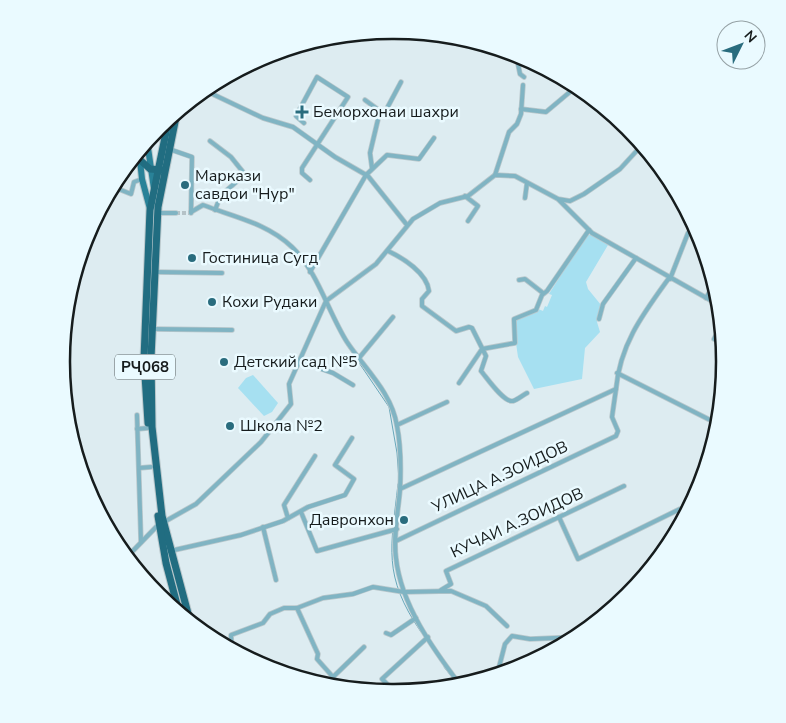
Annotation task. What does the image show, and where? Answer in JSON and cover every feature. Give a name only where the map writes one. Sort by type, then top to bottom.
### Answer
[{"type":"highway","points":[[155,210],[154,189],[169,149],[174,124]]},
{"type":"highway","points":[[155,210],[167,131]]},
{"type":"highway","points":[[141,160],[149,166],[161,167]]},
{"type":"highway","name":"РҶ068","points":[[155,210],[152,427],[161,524],[187,610]]},
{"type":"highway","name":"РҶ068","points":[[155,210],[144,359],[151,467],[177,601]]},
{"type":"main road","points":[[148,152],[154,189]]},
{"type":"main road","name":"РҶ068","points":[[139,163],[142,179],[155,210]]},
{"type":"street","points":[[518,63],[520,74],[524,78]]},
{"type":"street","points":[[304,123],[296,116],[318,77],[348,97],[302,168],[302,173],[310,180]]},
{"type":"street","points":[[365,100],[380,111],[385,112],[401,82]]},
{"type":"street","points":[[132,551],[161,524],[196,504],[262,442],[291,404],[288,384],[326,301],[376,264],[388,251],[406,225],[440,203],[465,196],[495,175],[509,132],[517,124],[521,110],[523,85]]},
{"type":"street","points":[[521,110],[546,112],[570,92]]},
{"type":"street","points":[[213,94],[263,118],[293,127],[316,145],[366,175],[406,225]]},
{"type":"street","points":[[372,168],[370,153],[380,111]]},
{"type":"street","points":[[310,272],[366,175],[372,168],[387,155],[419,159],[434,138]]},
{"type":"street","points":[[210,141],[231,157],[243,172],[241,178],[221,195],[215,210]]},
{"type":"street","points":[[169,149],[192,157],[191,213],[204,205],[258,225],[278,236],[292,247],[310,272],[347,341],[390,401],[398,426],[400,489],[394,530],[401,591],[427,639],[455,678]]},
{"type":"street","points":[[558,199],[570,201],[584,194],[620,169],[637,150]]},
{"type":"street","points":[[495,175],[515,176],[558,199],[589,230],[669,279],[710,300]]},
{"type":"street","points":[[120,190],[131,194],[134,182],[142,179]]},
{"type":"street","points":[[524,198],[527,183]]},
{"type":"street","points":[[465,196],[478,206],[468,221]]},
{"type":"street","points":[[155,210],[176,213]]},
{"type":"street","points":[[458,383],[482,349],[513,345],[514,319],[535,311],[543,294],[589,230]]},
{"type":"street","points":[[616,389],[620,358],[638,321],[669,279],[689,233]]},
{"type":"street","points":[[388,251],[410,264],[428,284],[429,291],[422,300],[422,306],[456,331],[471,327],[486,358],[481,371],[507,400],[513,401],[528,393]]},
{"type":"street","points":[[600,319],[603,304],[636,258]]},
{"type":"street","points":[[155,272],[222,273]]},
{"type":"street","points":[[520,280],[525,279],[543,294]]},
{"type":"street","points":[[706,298],[709,293]]},
{"type":"street","points":[[359,358],[393,317]]},
{"type":"street","points":[[152,329],[232,330]]},
{"type":"street","points":[[299,361],[333,373],[353,385]]},
{"type":"street","points":[[617,373],[711,420]]},
{"type":"street","name":"УЛИЦА А.ЗОИДОВ","points":[[400,489],[616,389]]},
{"type":"street","name":"УЛИЦА А.ЗОИДОВ","points":[[396,541],[616,436],[618,431],[612,417],[616,389]]},
{"type":"street","points":[[398,426],[447,402]]},
{"type":"street","points":[[137,414],[141,542]]},
{"type":"street","points":[[137,429],[148,428]]},
{"type":"street","points":[[170,550],[263,527],[288,518],[308,507],[345,495],[354,479],[335,465],[352,438]]},
{"type":"street","points":[[288,518],[284,505],[315,456]]},
{"type":"street","points":[[139,468],[151,467]]},
{"type":"street","name":"КУЧАИ А.ЗОИДОВ","points":[[441,590],[451,584],[446,571],[624,486]]},
{"type":"street","points":[[559,517],[578,558],[680,509]]},
{"type":"street","points":[[301,512],[317,551],[394,530]]},
{"type":"street","points":[[263,527],[276,580]]},
{"type":"street","points":[[231,640],[230,635],[263,622],[270,614],[284,608],[297,608],[323,598],[352,594],[373,587],[401,591],[451,591],[486,606],[507,626]]},
{"type":"street","points":[[297,608],[318,654],[317,659],[333,677],[364,647]]},
{"type":"street","points":[[386,632],[391,635],[416,618]]},
{"type":"street","points":[[499,666],[505,644],[512,636],[530,639],[559,638]]},
{"type":"street","points":[[387,684],[382,680],[427,639]]},
{"type":"shaded area","points":[[586,235],[591,235],[608,245],[586,282],[588,289],[601,305],[597,322],[600,332],[585,348],[582,379],[534,389],[518,357],[513,322],[516,318],[538,309],[543,311],[545,306],[547,307],[552,295],[549,294]]},
{"type":"shaded area","points":[[253,375],[278,403],[272,412],[264,416],[238,388],[246,378]]},
{"type":"waterway","points":[[327,308],[330,313]]},
{"type":"waterway","points":[[347,345],[389,407],[397,453],[399,480]]},
{"type":"waterway","points":[[398,484],[393,526],[392,561],[400,594],[421,632]]},
{"type":"waterway","points":[[444,667],[453,678]]},
{"type":"tunnel","points":[[176,213],[191,213]]},
{"type":"place","name":"Беморхонаи шахри","points":[[302,112]]},
{"type":"place","name":"Маркази савдои \"Нур\"","points":[[185,185]]},
{"type":"place","name":"Гостиница Сугд","points":[[192,258]]},
{"type":"place","name":"Кохи Рудаки","points":[[212,302]]},
{"type":"place","name":"Детский сад №5","points":[[224,362]]},
{"type":"place","name":"Школа №2","points":[[230,426]]},
{"type":"place","name":"Давронхон","points":[[404,520]]}]
